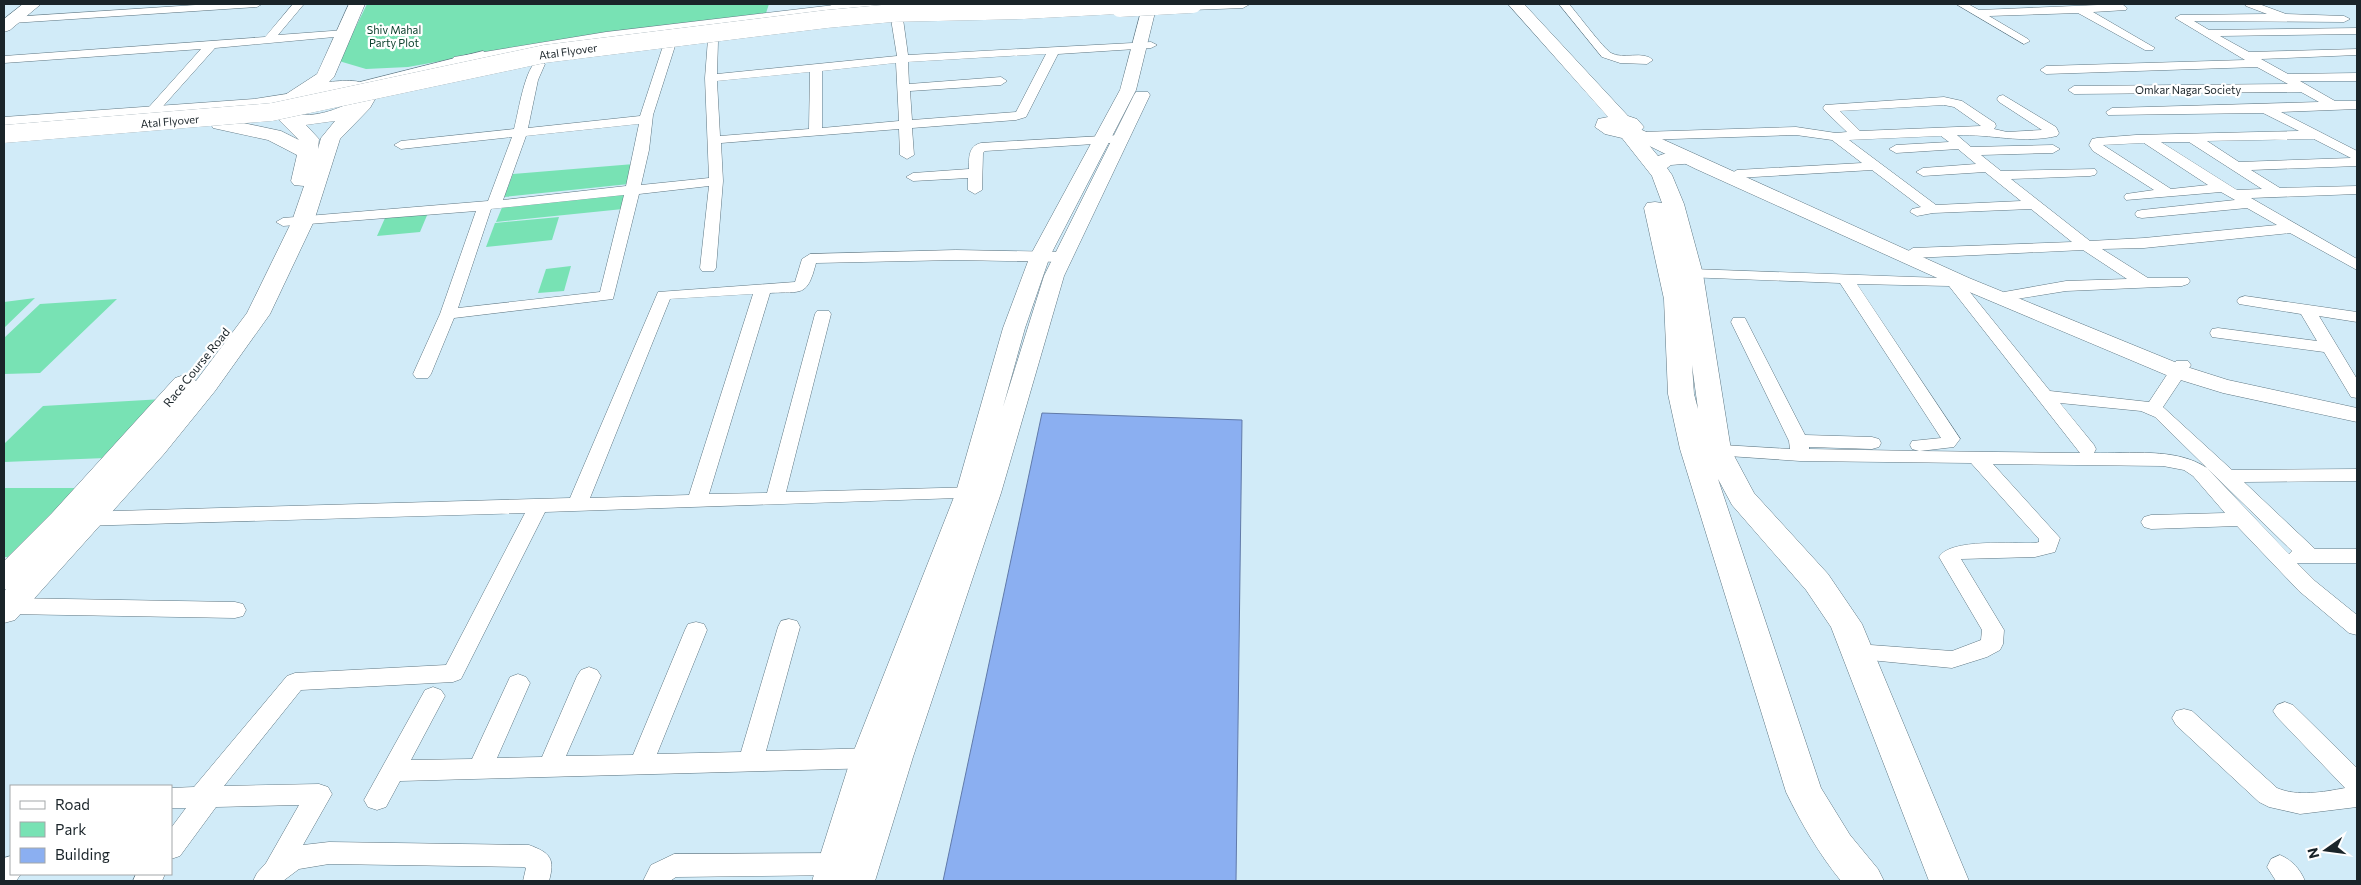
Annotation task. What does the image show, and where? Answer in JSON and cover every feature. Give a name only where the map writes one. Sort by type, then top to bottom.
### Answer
[{"type":"main road","points":[[7,20],[15,4]]},
{"type":"main road","points":[[7,20],[33,4]]},
{"type":"main road","points":[[353,80],[345,33],[357,4]]},
{"type":"main road","points":[[292,107],[328,117],[353,80],[370,4]]},
{"type":"main road","name":"Atal Flyover","points":[[4,134],[272,112],[544,54],[827,18],[975,4]]},
{"type":"main road","points":[[1068,8],[1193,4]]},
{"type":"main road","points":[[1500,4],[1628,129],[1654,203],[1676,299],[1680,394],[1706,450],[1804,792],[1836,847],[1864,881]]},
{"type":"main road","points":[[1516,4],[1628,129],[1662,175],[1673,204],[1692,274],[1706,450],[1742,498],[1817,582],[1846,624],[1948,881]]},
{"type":"main road","name":"Atal Flyover","points":[[4,128],[273,106],[321,98],[467,64],[546,49],[822,14],[1152,6]]},
{"type":"main road","points":[[460,61],[492,62],[568,55],[893,13]]},
{"type":"main road","points":[[468,78],[483,71],[492,62]]},
{"type":"main road","points":[[292,107],[325,77],[353,80]]},
{"type":"main road","points":[[292,107],[323,88],[353,80]]},
{"type":"main road","name":"Race Course Road","points":[[7,609],[91,519],[206,386],[258,314],[293,222],[315,156],[346,120],[353,80]]},
{"type":"main road","points":[[292,107],[309,139],[315,156]]},
{"type":"main road","points":[[220,124],[274,135],[315,156]]},
{"type":"main road","points":[[1655,166],[1667,159],[1688,158]]},
{"type":"main road","name":"Race Course Road","points":[[4,579],[62,520],[220,341],[293,222]]},
{"type":"street","points":[[7,20],[257,4]]},
{"type":"street","points":[[269,39],[299,4]]},
{"type":"street","points":[[353,80],[460,61],[503,51],[590,38],[871,4]]},
{"type":"street","points":[[353,80],[468,78],[539,64],[852,22],[893,13],[1244,4]]},
{"type":"street","points":[[1564,4],[1606,55],[1620,59],[1647,60]]},
{"type":"street","points":[[1962,4],[2024,41]]},
{"type":"street","points":[[2030,4],[2042,11]]},
{"type":"street","points":[[1978,14],[2122,8],[2114,4]]},
{"type":"street","points":[[2250,4],[2285,18]]},
{"type":"street","points":[[978,492],[1014,328],[1040,256],[1110,139],[1143,91],[1146,45],[1152,6]]},
{"type":"street","points":[[2081,10],[2149,48]]},
{"type":"street","points":[[893,13],[903,59],[907,155]]},
{"type":"street","points":[[2333,105],[2180,18],[2357,20]]},
{"type":"street","points":[[2206,33],[2357,31]]},
{"type":"street","points":[[4,60],[345,33]]},
{"type":"street","points":[[708,268],[716,181],[711,78],[712,40]]},
{"type":"street","points":[[153,110],[212,44]]},
{"type":"street","points":[[904,88],[955,70],[1054,50],[1146,45]]},
{"type":"street","points":[[448,314],[607,296],[642,150],[647,120],[669,46]]},
{"type":"street","points":[[975,190],[978,149],[988,146],[1017,130],[1021,114],[1054,50]]},
{"type":"street","points":[[2246,56],[2357,52]]},
{"type":"street","points":[[711,78],[903,59],[1001,81]]},
{"type":"street","points":[[2046,70],[2258,63]]},
{"type":"street","points":[[422,374],[448,314],[489,205],[520,133],[532,80],[539,64]]},
{"type":"street","points":[[815,132],[816,67]]},
{"type":"street","points":[[2284,78],[2357,77]]},
{"type":"street","name":"Omkar Nagar Society","points":[[2074,90],[2302,88]]},
{"type":"street","points":[[1628,129],[1796,131],[1836,137],[1982,130],[2007,136],[2052,133],[2004,98]]},
{"type":"street","points":[[1857,135],[1829,108],[1944,101],[1958,104],[1990,126],[1982,130]]},
{"type":"street","points":[[2113,121],[2142,112],[2357,105]]},
{"type":"street","points":[[4,122],[227,106],[292,107]]},
{"type":"street","points":[[4,139],[220,124],[292,107]]},
{"type":"street","points":[[2267,109],[2357,156]]},
{"type":"street","points":[[2142,112],[2236,166],[2276,192]]},
{"type":"street","points":[[401,145],[647,120]]},
{"type":"street","points":[[2113,121],[2176,160],[2357,265]]},
{"type":"street","points":[[714,140],[906,126],[1017,130],[1110,139]]},
{"type":"street","points":[[1628,129],[1688,158],[1922,260],[2010,295],[2181,369],[2357,405]]},
{"type":"street","points":[[1628,129],[1737,174],[1922,260],[1958,282],[2224,386],[2357,415]]},
{"type":"street","points":[[1945,132],[2088,247],[2145,283]]},
{"type":"street","points":[[1836,137],[1933,209]]},
{"type":"street","points":[[2168,194],[2096,145],[2098,142],[2142,139],[2321,138],[2357,140]]},
{"type":"street","points":[[656,881],[658,876],[665,870],[674,866],[730,873],[846,872],[882,758],[1043,310],[1110,139]]},
{"type":"street","points":[[1896,149],[2053,149]]},
{"type":"street","points":[[2236,166],[2357,162]]},
{"type":"street","points":[[1737,174],[1874,166]]},
{"type":"street","points":[[1924,172],[2090,172]]},
{"type":"street","points":[[913,177],[976,173]]},
{"type":"street","points":[[293,222],[489,205],[716,181]]},
{"type":"street","points":[[2131,197],[2184,192],[2357,190]]},
{"type":"street","points":[[2184,192],[2250,232]]},
{"type":"street","points":[[1950,195],[2022,194]]},
{"type":"street","points":[[2142,214],[2251,203]]},
{"type":"street","points":[[1917,212],[1933,209],[2034,205]]},
{"type":"street","points":[[1922,260],[2144,244],[2294,228]]},
{"type":"street","points":[[577,505],[664,295],[792,287],[803,283],[810,259],[928,255],[1063,258]]},
{"type":"street","points":[[1692,274],[1958,282],[2087,449]]},
{"type":"street","points":[[1706,450],[1947,444],[1951,439],[1845,278]]},
{"type":"street","points":[[2010,295],[2066,286],[2182,281]]},
{"type":"street","points":[[698,501],[763,288]]},
{"type":"street","points":[[2245,301],[2357,317]]},
{"type":"street","points":[[2307,310],[2357,393]]},
{"type":"street","points":[[775,498],[823,314]]},
{"type":"street","points":[[1739,322],[1799,448]]},
{"type":"street","points":[[2218,333],[2327,346]]},
{"type":"street","points":[[2153,409],[2181,369]]},
{"type":"street","points":[[2047,396],[2144,406],[2153,409],[2168,419],[2310,556]]},
{"type":"street","points":[[1799,448],[1977,458],[2163,460],[2190,465],[2200,472],[2242,519],[2307,586],[2357,627]]},
{"type":"street","points":[[1857,652],[1952,660],[1992,644],[1994,630],[1949,557],[1958,552],[2035,550],[2048,547],[2050,538],[1977,458]]},
{"type":"street","points":[[2227,476],[2357,475]]},
{"type":"street","points":[[62,520],[978,492]]},
{"type":"street","points":[[172,846],[204,797],[295,682],[453,673],[538,506]]},
{"type":"street","points":[[2151,522],[2242,519]]},
{"type":"street","points":[[2279,556],[2357,556]]},
{"type":"street","points":[[7,609],[235,610]]},
{"type":"street","points":[[751,761],[789,627]]},
{"type":"street","points":[[642,764],[696,630]]},
{"type":"street","points":[[550,766],[589,676]]},
{"type":"street","points":[[480,768],[518,683]]},
{"type":"street","points":[[377,800],[433,696]]},
{"type":"street","points":[[2285,711],[2357,784]]},
{"type":"street","points":[[2184,718],[2268,795],[2280,802],[2299,804],[2357,797]]},
{"type":"street","points":[[393,771],[882,758]]},
{"type":"street","points":[[172,798],[319,794],[273,874]]},
{"type":"street","points":[[273,874],[288,861],[309,855],[329,853],[529,856],[540,864],[536,881]]},
{"type":"green space","name":"Shiv Mahal Party Plot","points":[[367,4],[769,4],[766,13],[514,48],[408,67],[366,69],[339,61]]},
{"type":"green space","points":[[634,164],[629,184],[504,197],[513,174]]},
{"type":"green space","points":[[628,192],[623,209],[496,222],[503,205]]},
{"type":"green space","points":[[428,213],[420,232],[377,236],[385,218]]},
{"type":"green space","points":[[559,217],[552,240],[486,247],[495,223]]},
{"type":"green space","points":[[571,266],[564,291],[538,293],[546,269]]},
{"type":"green space","points":[[35,298],[4,328],[4,302]]},
{"type":"green space","points":[[117,299],[40,373],[4,374],[4,338],[40,304]]},
{"type":"green space","points":[[163,399],[106,458],[4,462],[4,444],[43,406]]},
{"type":"green space","points":[[4,488],[77,488],[10,557],[4,557]]},
{"type":"building","points":[[1042,413],[1242,420],[1236,881],[943,881]]}]
